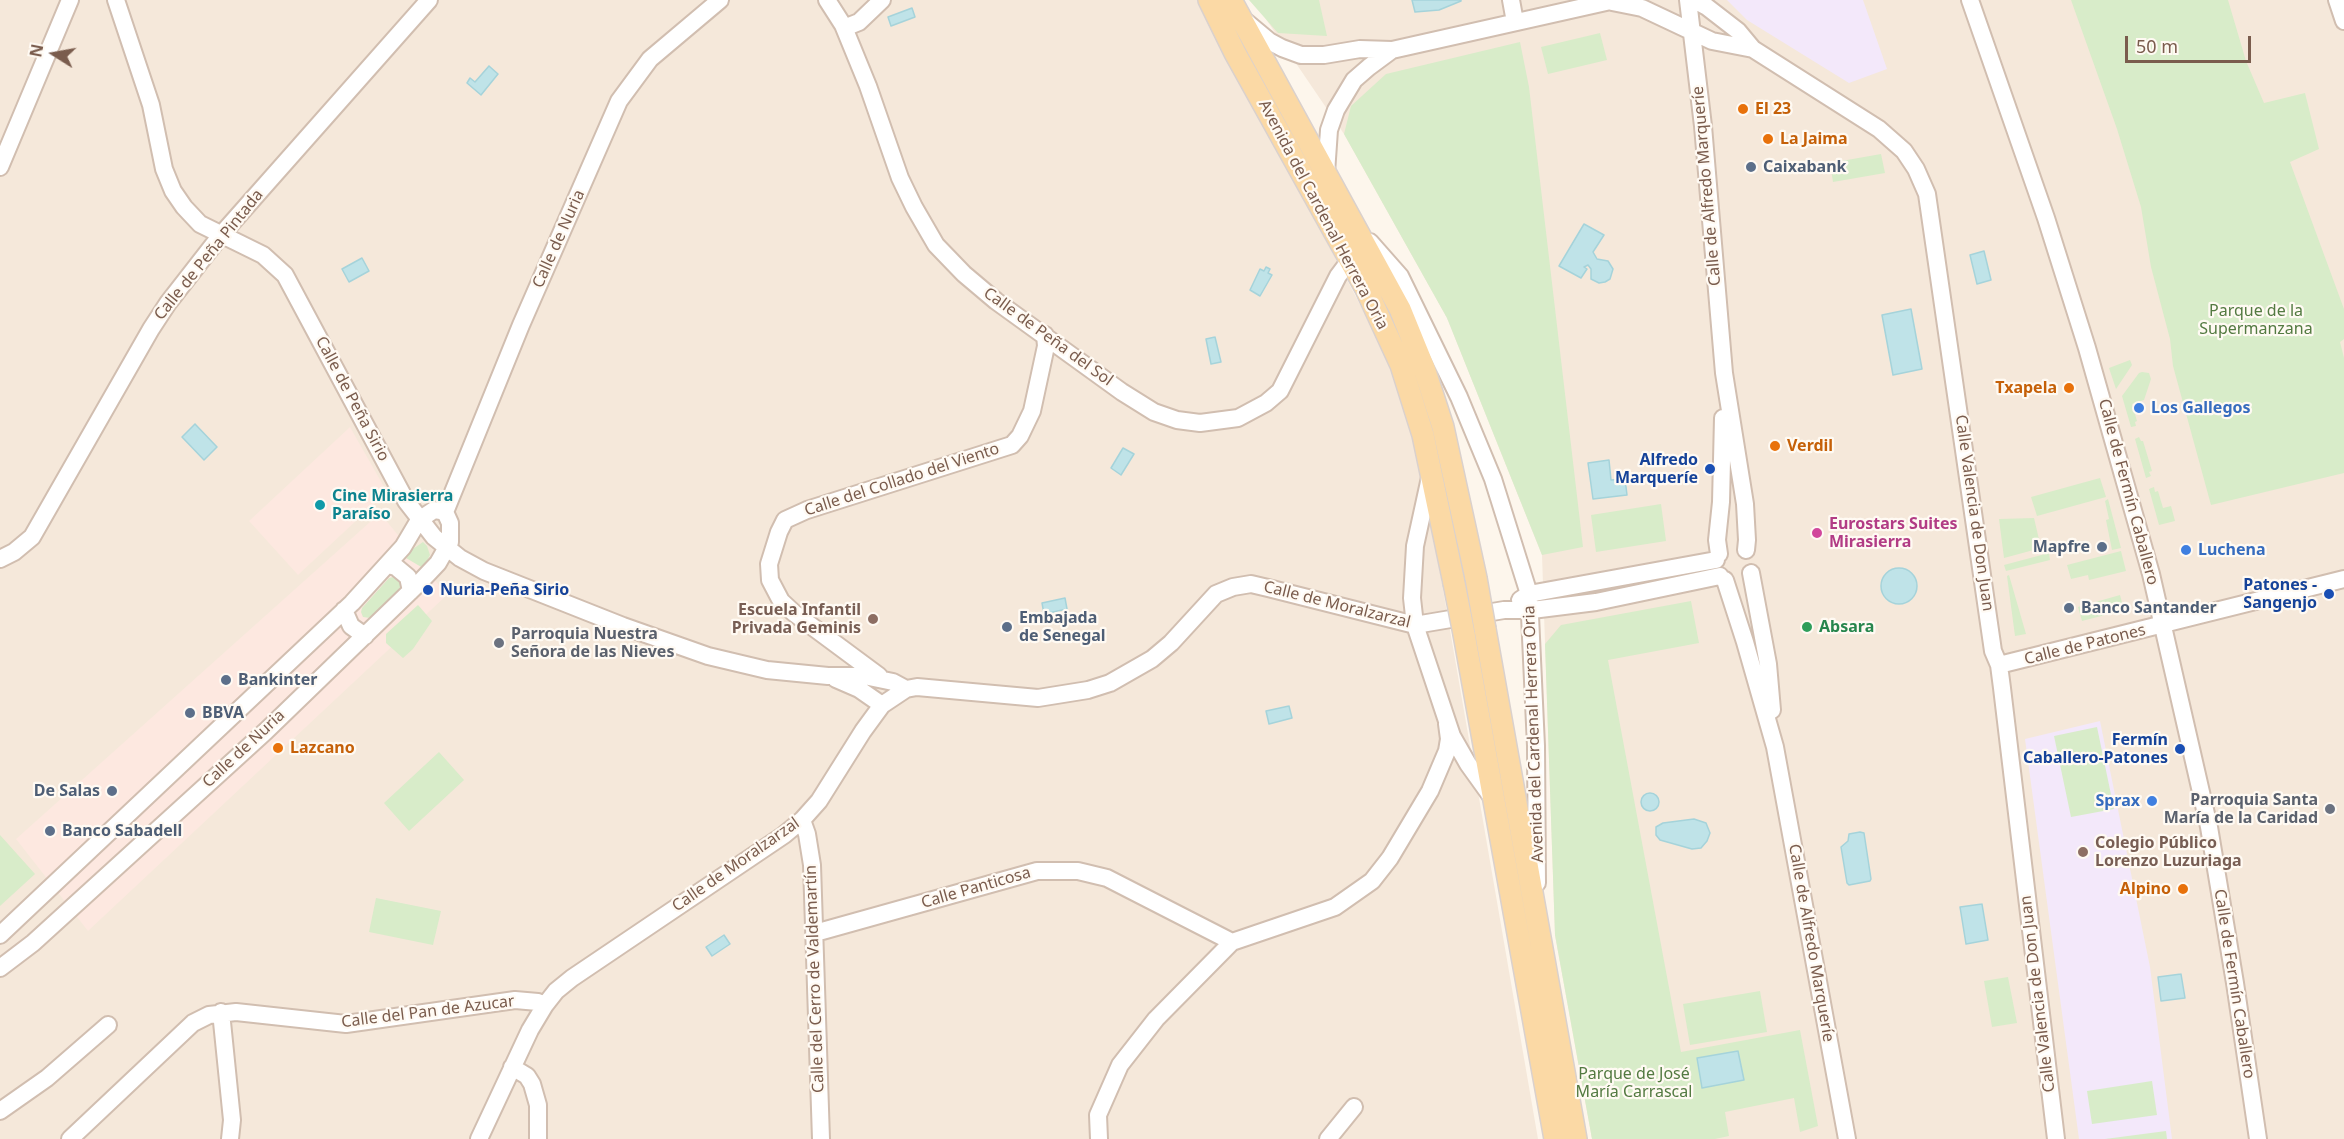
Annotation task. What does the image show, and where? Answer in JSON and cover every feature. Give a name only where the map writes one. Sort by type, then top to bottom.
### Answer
[{"type":"main road","name":"Avenida del Cardenal Herrera Oria","points":[[1209,0],[1235,53],[1350,261],[1401,365],[1423,435],[1464,634],[1555,1139]]},
{"type":"main road","name":"Avenida del Cardenal Herrera Oria","points":[[1235,8],[1400,309],[1427,377],[1452,459],[1476,578],[1576,1139]]},
{"type":"street","points":[[0,167],[70,0]]},
{"type":"street","name":"Calle de Peña Sirio","points":[[116,0],[151,105],[164,169],[173,191],[200,224],[264,255],[285,274],[406,501],[419,520],[448,548],[483,570],[623,626],[708,656],[767,670],[828,676],[864,676],[893,682],[906,689]]},
{"type":"street","name":"Calle de Peña Pintada","points":[[0,559],[14,552],[32,537],[168,303],[221,235],[429,0]]},
{"type":"street","name":"Calle de Nuria","points":[[0,968],[33,943],[266,731],[438,563],[448,548],[451,534],[446,512],[521,325],[619,101],[650,59],[720,0]]},
{"type":"street","name":"Calle de Peña del Sol","points":[[827,0],[843,25],[868,86],[900,178],[936,244],[964,274],[996,301],[1122,392],[1154,412],[1177,420],[1200,423],[1238,418],[1266,403],[1280,391],[1338,276],[1350,261]]},
{"type":"street","points":[[843,25],[849,26],[859,22],[882,0]]},
{"type":"street","points":[[1511,0],[1515,22]]},
{"type":"street","name":"Calle de Alfredo Marqueríe","points":[[1688,0],[1724,373],[1745,504],[1746,550]]},
{"type":"street","name":"Calle Valencia de Don Juan","points":[[1694,0],[1738,31],[1753,49],[1879,129],[1904,151],[1916,169],[1927,194],[1993,651],[1999,665],[2056,1139]]},
{"type":"street","name":"Calle de Fermín Caballero","points":[[1970,0],[2046,218],[2087,348],[2120,461],[2163,625],[2209,827],[2258,1139]]},
{"type":"street","points":[[2337,0],[2344,21]]},
{"type":"street","points":[[1235,8],[1269,41],[1301,55],[1324,55],[1360,49],[1392,50],[1614,1],[1642,8],[1712,41],[1753,49]]},
{"type":"street","points":[[1326,173],[1329,130],[1335,110],[1354,80],[1392,50]]},
{"type":"street","name":"Avenida del Cardenal Herrera Oria","points":[[1355,226],[1400,276],[1437,349],[1485,459],[1531,602],[1536,746],[1538,925]]},
{"type":"street","name":"Calle del Collado del Viento","points":[[885,680],[810,626],[781,601],[770,580],[769,570],[770,553],[779,532],[785,520],[807,510],[1012,445],[1020,436],[1032,411],[1046,346],[1045,335]]},
{"type":"street","name":"Calle de Alfredo Marqueríe","points":[[1724,373],[1723,470],[1717,540],[1720,568],[1745,642],[1774,747],[1847,1139]]},
{"type":"street","name":"Avenida del Cardenal Herrera Oria","points":[[1431,472],[1414,546],[1412,598],[1415,625],[1457,748],[1493,800]]},
{"type":"street","points":[[419,520],[434,510],[446,512]]},
{"type":"street","name":"Calle de Nuria","points":[[0,935],[344,610],[388,565],[408,540],[419,520]]},
{"type":"street","points":[[1734,546],[1746,550],[1752,560],[1751,573],[1736,583],[1720,568],[1727,547],[1734,546]]},
{"type":"street","name":"Calle de Moralzarzal","points":[[479,1139],[512,1067],[545,1005],[572,978],[802,820],[819,801],[882,705],[906,689],[917,687],[1038,698],[1088,690],[1110,683],[1152,659],[1172,643],[1216,594],[1242,585],[1251,584],[1415,625],[1504,610],[1699,561],[1720,568]]},
{"type":"street","points":[[388,565],[396,567],[408,577],[411,591]]},
{"type":"street","name":"Calle de Alfredo Marqueríe","points":[[1751,573],[1768,664],[1774,747]]},
{"type":"street","name":"Calle de Patones","points":[[1999,665],[2344,579]]},
{"type":"street","points":[[344,610],[351,626],[365,636]]},
{"type":"street","points":[[828,676],[859,689],[882,705]]},
{"type":"street","points":[[1099,1139],[1098,1115],[1120,1065],[1156,1019],[1232,942],[1335,907],[1372,881],[1390,858],[1430,791],[1447,751],[1449,739],[1447,724]]},
{"type":"street","points":[[1439,772],[1449,765],[1457,764],[1473,771]]},
{"type":"street","name":"Calle del Cerro de Valdemartín","points":[[802,820],[807,834],[812,865],[821,1139]]},
{"type":"street","name":"Calle Panticosa","points":[[815,933],[1037,871],[1078,871],[1107,878],[1232,942]]},
{"type":"street","points":[[63,877],[72,888],[84,895]]},
{"type":"street","points":[[39,899],[54,911],[58,919]]},
{"type":"street","name":"Calle del Pan de Azucar","points":[[70,1139],[194,1023],[209,1015],[236,1012],[346,1024],[515,1000],[545,1005]]},
{"type":"street","points":[[221,1012],[232,1120],[230,1139]]},
{"type":"street","points":[[0,1111],[47,1078],[108,1025]]},
{"type":"street","points":[[512,1067],[527,1076],[532,1084],[538,1112],[538,1139]]},
{"type":"street","points":[[1328,1139],[1354,1107]]},
{"type":"shaded area","points":[[0,0],[1198,0],[1381,344],[1408,415],[1422,468],[1538,1139],[0,1139]]},
{"type":"shaded area","points":[[1253,0],[2344,0],[2344,1139],[1592,1139],[1555,935],[1542,555],[1447,318],[1344,134]]},
{"type":"shaded area","points":[[1727,0],[1863,0],[1887,69],[1849,83],[1747,20]]},
{"type":"shaded area","points":[[350,427],[387,492],[298,575],[249,521]]},
{"type":"shaded area","points":[[380,513],[447,595],[88,931],[16,839]]},
{"type":"shaded area","name":"Colegio Público Lorenzo Luzuriaga","points":[[2100,721],[2150,967],[2172,1139],[2079,1139],[2025,739]]},
{"type":"green space","points":[[1249,0],[1319,0],[1327,36],[1278,33]]},
{"type":"green space","name":"Parque de la Supermanzana","points":[[2071,0],[2228,0],[2246,61],[2264,103],[2305,93],[2319,149],[2290,162],[2344,309],[2344,339],[2340,342],[2344,358],[2344,473],[2211,505],[2173,366],[2170,339],[2151,267],[2141,207],[2117,129]]},
{"type":"green space","points":[[1600,33],[1607,60],[1548,74],[1541,47]]},
{"type":"green space","points":[[1520,42],[1529,87],[1583,547],[1542,555],[1447,318],[1344,134],[1351,106],[1386,74]]},
{"type":"green space","points":[[1881,154],[1885,173],[1833,182],[1830,163]]},
{"type":"green space","points":[[2130,360],[2132,365],[2116,389],[2109,368]]},
{"type":"green space","points":[[2142,372],[2149,373],[2151,379],[2144,400],[2132,404],[2137,421],[2136,426],[2131,427],[2122,396]]},
{"type":"green space","points":[[2139,437],[2143,441],[2152,471],[2149,472],[2151,476],[2146,478],[2135,439]]},
{"type":"green space","points":[[2100,478],[2106,497],[2037,516],[2031,497]]},
{"type":"green space","points":[[2154,487],[2155,492],[2158,491],[2163,508],[2171,506],[2175,521],[2159,525],[2149,489]]},
{"type":"green space","points":[[2108,499],[2121,548],[2112,550],[2106,520],[2109,519],[2105,501]]},
{"type":"green space","points":[[1661,504],[1666,541],[1596,552],[1591,515]]},
{"type":"green space","points":[[2034,518],[2041,548],[2004,558],[1999,519]]},
{"type":"green space","points":[[423,542],[430,555],[423,568],[406,558],[410,551]]},
{"type":"green space","points":[[2121,551],[2126,571],[2089,580],[2088,575],[2071,579],[2067,565]]},
{"type":"green space","points":[[2049,553],[2050,560],[2006,571],[2004,565]]},
{"type":"green space","points":[[2009,575],[2026,634],[2015,636],[2007,576]]},
{"type":"green space","points":[[389,578],[399,579],[401,584],[399,590],[370,618],[363,617],[362,608]]},
{"type":"green space","points":[[2120,595],[2124,610],[2082,621],[2078,607]]},
{"type":"green space","name":"Parque de José María Carrascal","points":[[1691,601],[1699,643],[1608,660],[1681,1052],[1800,1030],[1818,1126],[1800,1132],[1794,1098],[1725,1112],[1729,1136],[1715,1139],[1592,1139],[1555,935],[1545,644],[1561,625]]},
{"type":"green space","points":[[418,605],[432,621],[413,649],[403,658],[386,643],[386,634]]},
{"type":"green space","points":[[2097,727],[2114,809],[2071,817],[2054,736]]},
{"type":"green space","points":[[439,752],[464,780],[409,831],[384,803]]},
{"type":"green space","points":[[0,835],[35,874],[0,906]]},
{"type":"green space","points":[[376,898],[441,911],[433,945],[369,932]]},
{"type":"green space","points":[[2008,977],[2017,1023],[1992,1027],[1984,981]]},
{"type":"green space","points":[[1760,991],[1767,1032],[1690,1045],[1683,1004]]},
{"type":"green space","points":[[2152,1081],[2157,1115],[2092,1124],[2087,1091]]},
{"type":"green space","points":[[2166,1131],[2167,1139],[2105,1139]]},
{"type":"water","points":[[1412,0],[1461,1],[1439,10],[1415,12]]},
{"type":"water","points":[[912,8],[915,17],[891,26],[888,17]]},
{"type":"water","points":[[489,66],[498,74],[481,95],[467,83],[470,78],[475,82]]},
{"type":"water","points":[[1584,224],[1604,235],[1593,252],[1597,259],[1608,261],[1613,269],[1610,279],[1605,282],[1599,283],[1591,279],[1591,269],[1588,265],[1584,267],[1587,269],[1581,278],[1559,266]]},
{"type":"water","points":[[1984,251],[1991,280],[1977,284],[1970,255]]},
{"type":"water","points":[[362,258],[369,271],[349,282],[342,269]]},
{"type":"water","points":[[1266,267],[1270,269],[1268,273],[1272,275],[1260,296],[1250,290],[1260,269],[1264,271]]},
{"type":"water","points":[[1911,309],[1922,369],[1893,375],[1882,315]]},
{"type":"water","points":[[1215,337],[1221,362],[1211,364],[1206,339]]},
{"type":"water","points":[[195,424],[217,447],[204,460],[182,437]]},
{"type":"water","points":[[1123,448],[1134,454],[1121,475],[1111,468]]},
{"type":"water","points":[[1609,460],[1611,480],[1625,479],[1627,495],[1593,499],[1588,463]]},
{"type":"water","points":[[1899,568],[1912,573],[1917,586],[1912,599],[1899,604],[1886,599],[1881,586],[1886,573]]},
{"type":"water","points":[[1065,598],[1067,609],[1044,614],[1042,603]]},
{"type":"water","points":[[1289,706],[1292,718],[1269,724],[1266,711]]},
{"type":"water","points":[[1650,793],[1656,796],[1659,802],[1656,808],[1650,811],[1644,808],[1641,802],[1644,796]]},
{"type":"water","points":[[1694,819],[1706,823],[1710,833],[1701,848],[1692,849],[1660,840],[1656,835],[1656,827],[1663,823]]},
{"type":"water","points":[[1864,833],[1871,879],[1849,885],[1841,847],[1848,841],[1849,834]]},
{"type":"water","points":[[1982,904],[1988,940],[1966,944],[1960,907]]},
{"type":"water","points":[[724,935],[730,944],[712,956],[706,947]]},
{"type":"water","points":[[2181,974],[2185,998],[2161,1001],[2158,977]]},
{"type":"water","points":[[1738,1051],[1744,1080],[1702,1088],[1697,1058]]},
{"type":"place","name":"El 23","points":[[1743,109]]},
{"type":"place","name":"La Jaima","points":[[1768,139]]},
{"type":"place","name":"Caixabank","points":[[1751,167]]},
{"type":"place","name":"Txapela","points":[[2069,388]]},
{"type":"place","name":"Los Gallegos","points":[[2139,408]]},
{"type":"place","name":"Verdil","points":[[1775,446]]},
{"type":"place","name":"Alfredo Marqueríe","points":[[1710,469]]},
{"type":"place","name":"Cine Mirasierra Paraíso","points":[[320,505]]},
{"type":"place","name":"Eurostars Suites Mirasierra","points":[[1817,533]]},
{"type":"place","name":"Mapfre","points":[[2102,547]]},
{"type":"place","name":"Luchena","points":[[2186,550]]},
{"type":"place","name":"Nuria-Peña Sirio","points":[[428,590]]},
{"type":"place","name":"Patones - Sangenjo","points":[[2329,594]]},
{"type":"place","name":"Banco Santander","points":[[2069,608]]},
{"type":"place","name":"Escuela Infantil Privada Geminis","points":[[873,619]]},
{"type":"place","name":"Embajada de Senegal","points":[[1007,627]]},
{"type":"place","name":"Absara","points":[[1807,627]]},
{"type":"place","name":"Parroquia Nuestra Señora de las Nieves","points":[[499,643]]},
{"type":"place","name":"Bankinter","points":[[226,680]]},
{"type":"place","name":"BBVA","points":[[190,713]]},
{"type":"place","name":"Lazcano","points":[[278,748]]},
{"type":"place","name":"Fermín Caballero-Patones","points":[[2180,749]]},
{"type":"place","name":"De Salas","points":[[112,791]]},
{"type":"place","name":"Sprax","points":[[2152,801]]},
{"type":"place","name":"Parroquia Santa María de la Caridad","points":[[2330,809]]},
{"type":"place","name":"Banco Sabadell","points":[[50,831]]},
{"type":"place","name":"Colegio Público Lorenzo Luzuriaga","points":[[2083,852]]},
{"type":"place","name":"Alpino","points":[[2183,889]]}]
